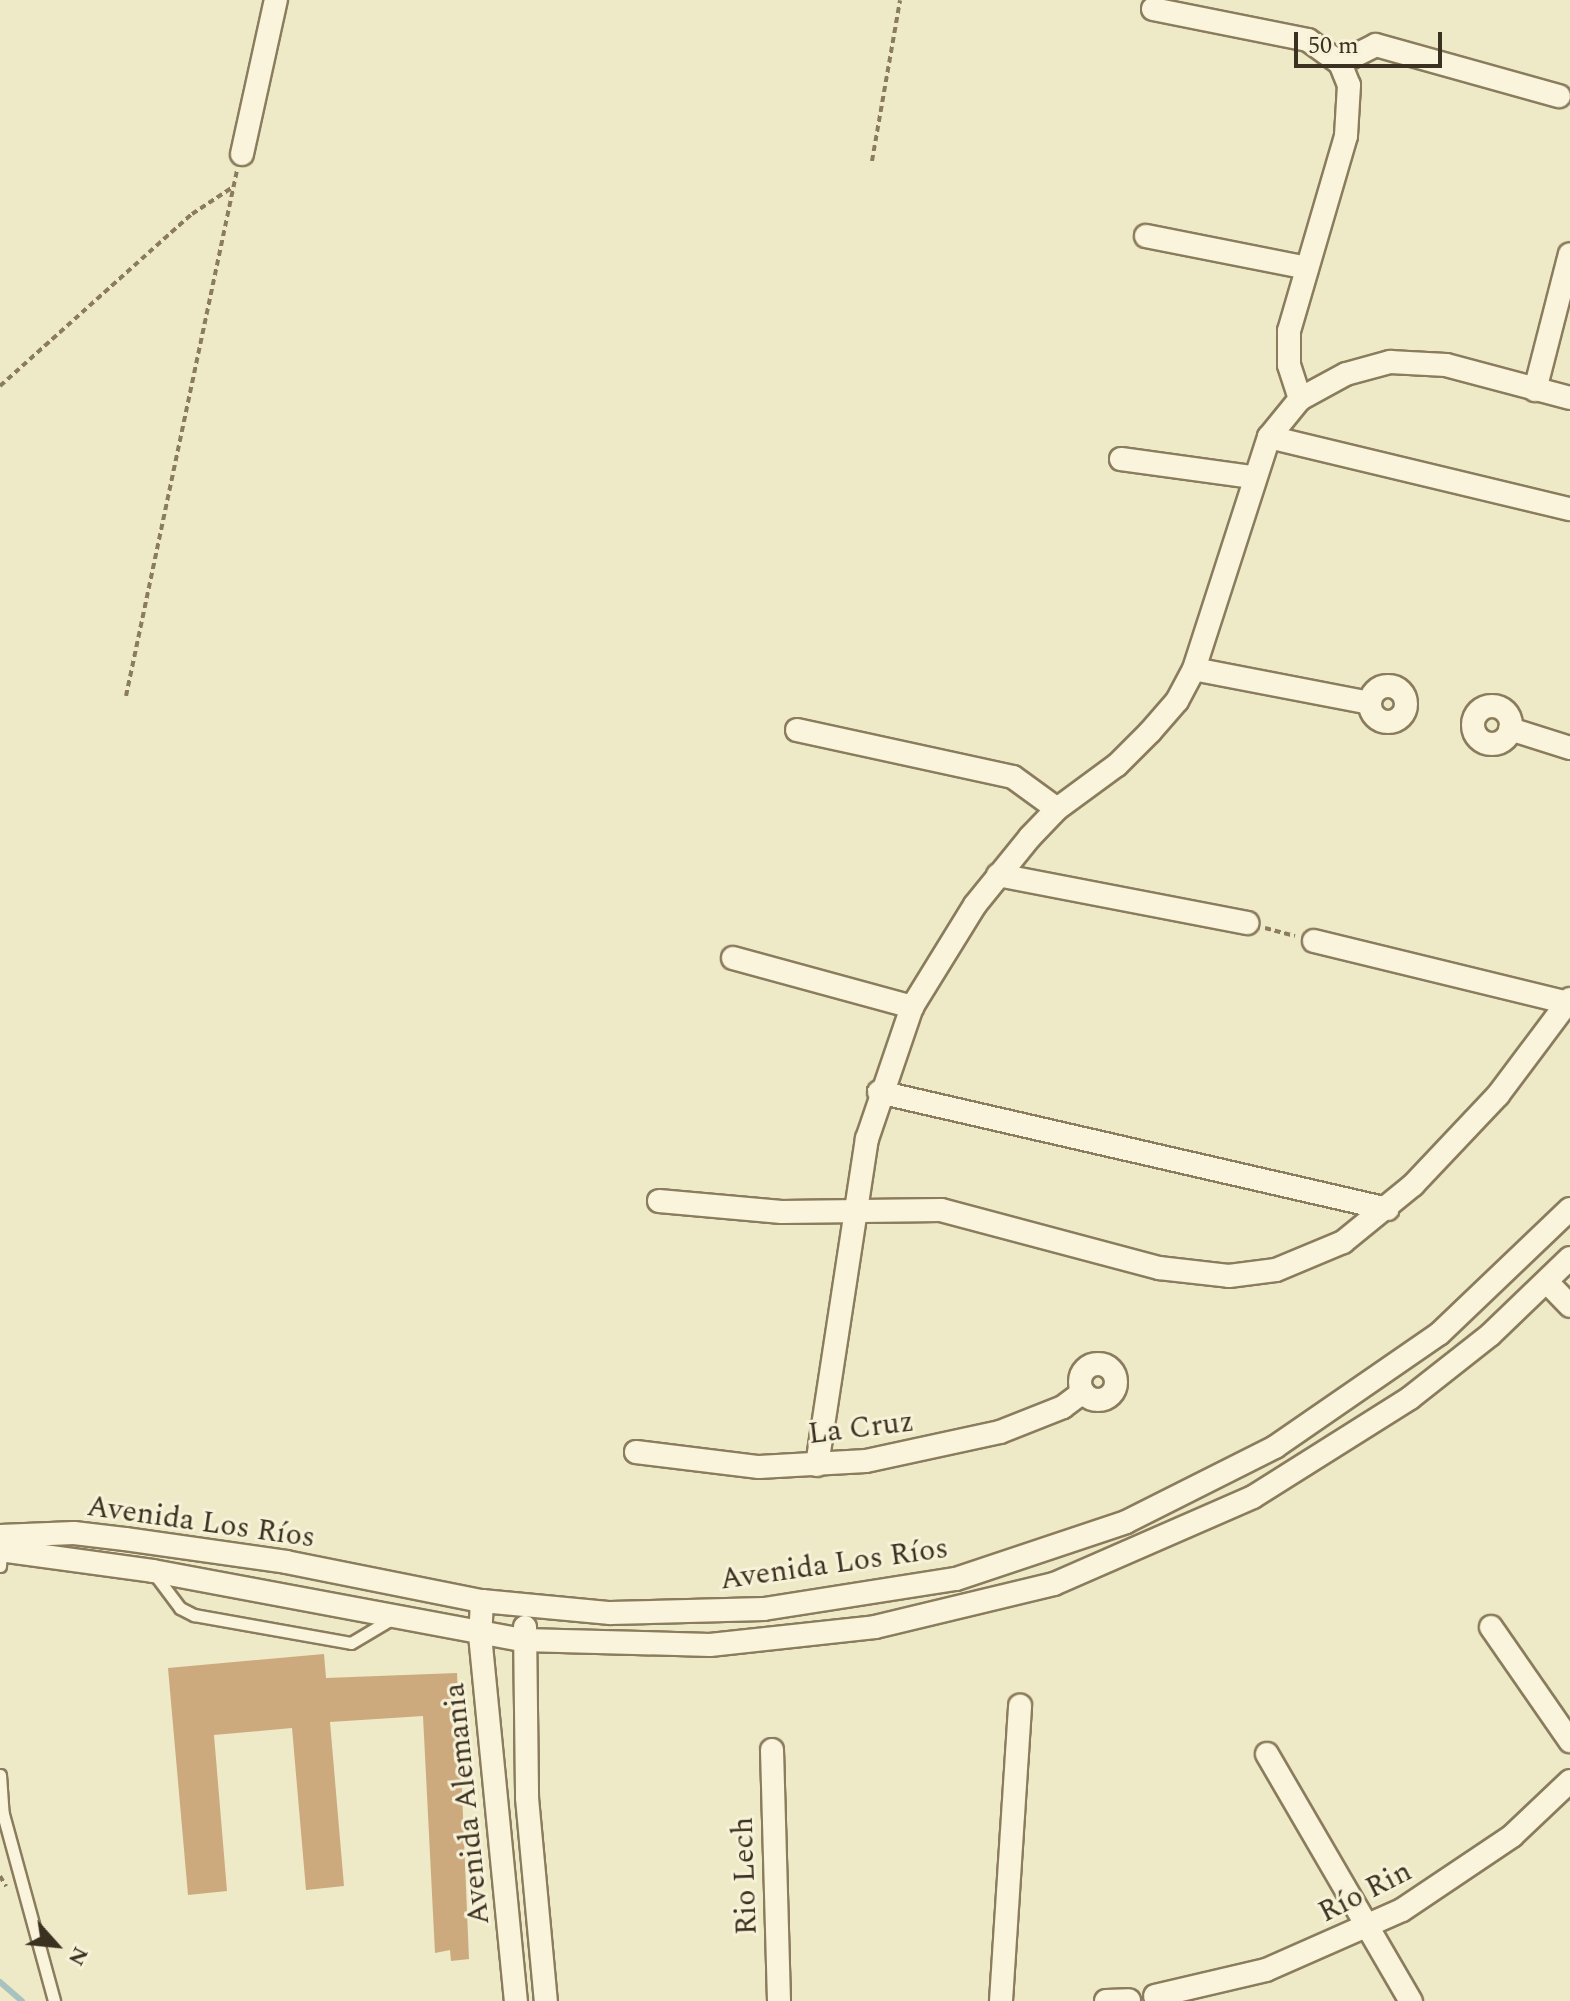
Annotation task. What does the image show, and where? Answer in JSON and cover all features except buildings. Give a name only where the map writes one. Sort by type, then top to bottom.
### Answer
[{"type":"street","points":[[242,154],[276,0]]},
{"type":"street","points":[[1153,9],[1308,40],[1340,63],[1349,85],[1346,136],[1289,331],[1289,365],[1300,399]]},
{"type":"street","points":[[1340,63],[1376,45],[1559,96]]},
{"type":"street","points":[[1146,236],[1307,268]]},
{"type":"street","points":[[1535,390],[1570,254]]},
{"type":"street","points":[[817,1465],[856,1207],[879,1092],[912,1007],[998,875],[1057,809],[1117,765],[1177,701],[1194,669],[1253,477],[1269,437],[1300,399],[1346,374],[1390,362],[1446,365],[1570,398]]},
{"type":"street","points":[[1269,437],[1570,509]]},
{"type":"street","points":[[1121,459],[1253,477]]},
{"type":"street","points":[[1194,669],[1370,703]]},
{"type":"street","points":[[1510,729],[1570,748]]},
{"type":"street","points":[[797,730],[1013,777],[1057,809]]},
{"type":"street","points":[[998,875],[1247,923]]},
{"type":"street","points":[[659,1201],[782,1212],[856,1207],[963,1213],[1128,1261],[1229,1276],[1276,1270],[1320,1254],[1388,1209],[1469,1128],[1569,1001],[1314,941]]},
{"type":"street","points":[[733,958],[912,1007]]},
{"type":"street","points":[[879,1092],[1388,1209]]},
{"type":"street","name":"Avenida Los Ríos","points":[[0,1536],[74,1533],[125,1539],[286,1562],[482,1601],[528,1607],[657,1614],[764,1609],[892,1592],[995,1569],[1126,1522],[1219,1478],[1332,1412],[1439,1334],[1570,1209]]},
{"type":"street","name":"Avenida Los Ríos","points":[[0,1550],[153,1571],[480,1635],[523,1640],[655,1646],[765,1642],[875,1627],[1003,1599],[1095,1569],[1253,1497],[1359,1433],[1458,1361],[1570,1258]]},
{"type":"street","points":[[1547,1282],[1570,1306]]},
{"type":"street","points":[[1439,1334],[1442,1348],[1458,1361]]},
{"type":"street","name":"La Cruz","points":[[636,1452],[729,1466],[817,1465],[972,1441],[1063,1407],[1083,1392]]},
{"type":"street","points":[[122,1566],[125,1539]]},
{"type":"street","points":[[995,1569],[1003,1599]]},
{"type":"street","name":"Avenida Alemania","points":[[482,1601],[480,1635],[516,2001]]},
{"type":"street","name":"Avenida Alemania","points":[[528,1607],[523,1640],[527,1798],[546,2001]]},
{"type":"street","points":[[1491,1627],[1570,1741]]},
{"type":"street","points":[[1001,2001],[1020,1706]]},
{"type":"street","name":"Rio Lech","points":[[772,1750],[779,2001]]},
{"type":"street","points":[[1267,1754],[1365,1929],[1411,2001]]},
{"type":"street","name":"Río Rin","points":[[1155,1996],[1266,1970],[1365,1929],[1476,1863],[1567,1793]]},
{"type":"street","points":[[497,1799],[527,1798]]},
{"type":"street","points":[[1106,2001],[1129,2000]]},
{"type":"lane","points":[[0,1550],[0,1566]]},
{"type":"lane","points":[[153,1571],[180,1608],[194,1615],[351,1643],[393,1618]]},
{"type":"lane","points":[[0,1775],[3,1814],[54,2001]]},
{"type":"path","points":[[872,161],[900,0]]},
{"type":"path","points":[[126,696],[242,154]]},
{"type":"path","points":[[0,386],[192,214],[233,187]]},
{"type":"path","points":[[1247,923],[1314,941]]},
{"type":"waterway","points":[[0,1982],[22,2001]]}]
